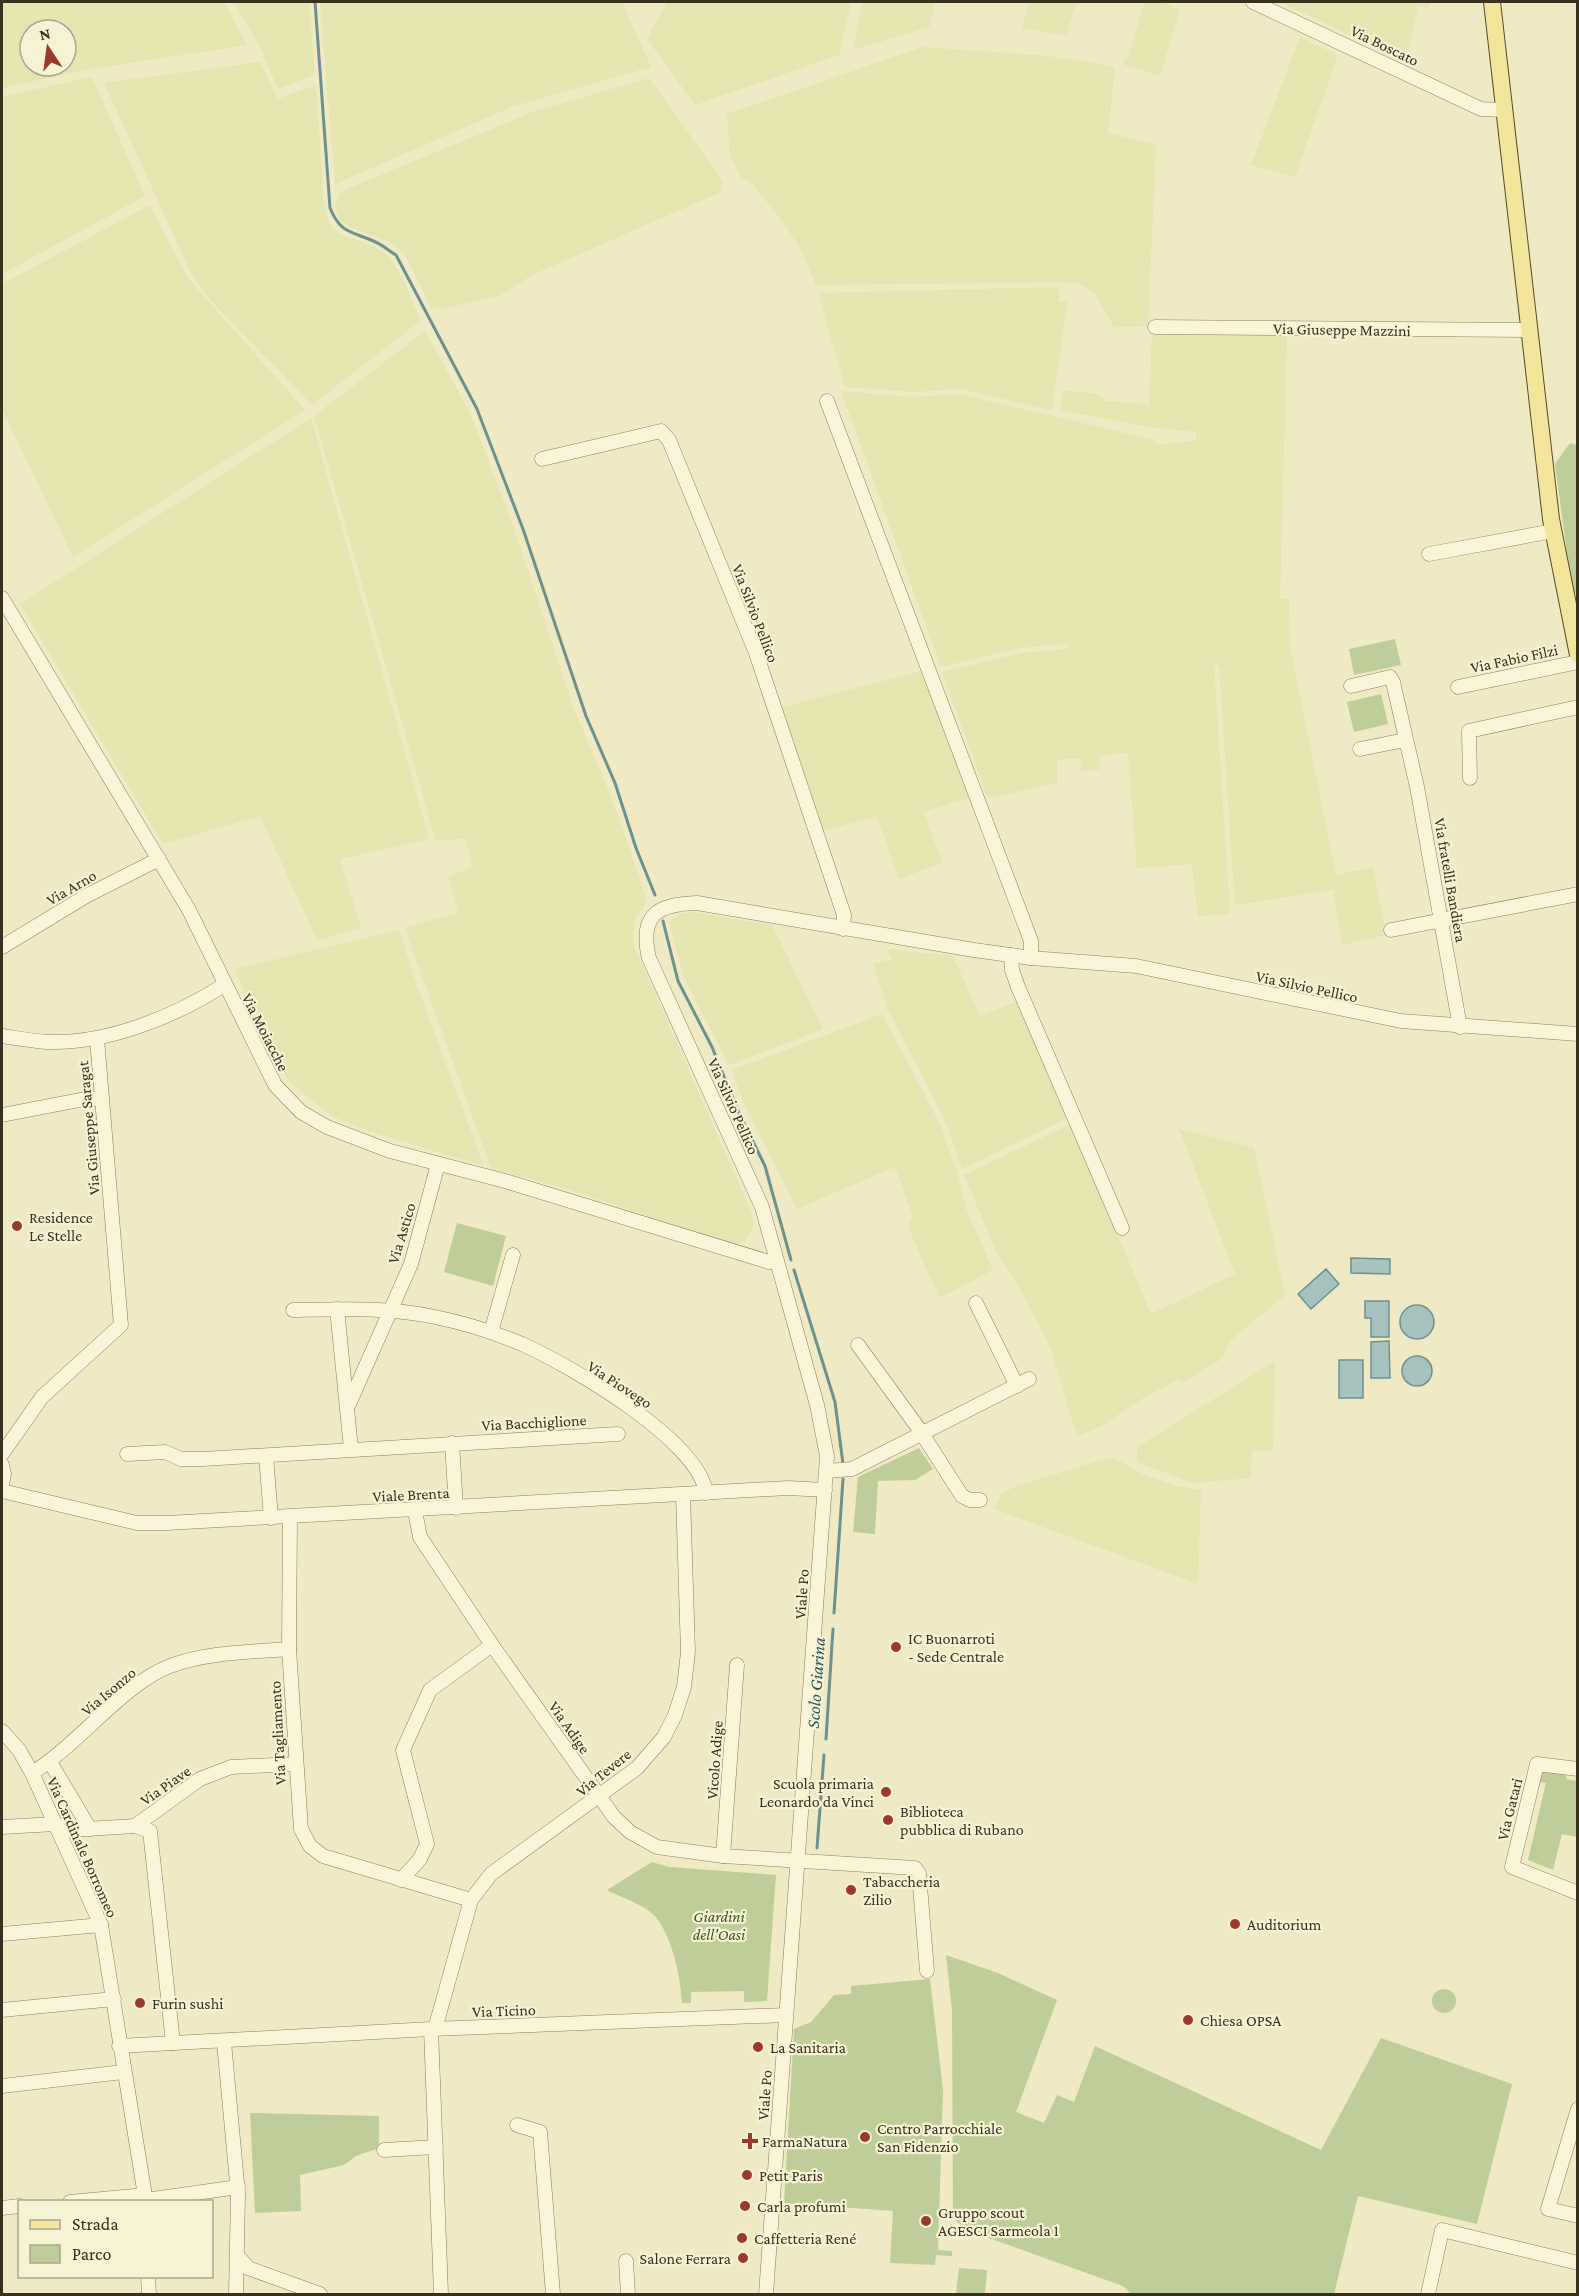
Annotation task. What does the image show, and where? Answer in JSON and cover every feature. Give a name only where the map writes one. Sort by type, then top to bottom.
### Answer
[{"type":"main road","points":[[1492,2],[1553,531],[1578,654]]},
{"type":"street","name":"Via Boscato","points":[[1252,2],[1481,109],[1504,110]]},
{"type":"street","name":"Via Giuseppe Mazzini","points":[[1155,327],[1529,330]]},
{"type":"street","points":[[827,401],[1031,941],[1031,958]]},
{"type":"street","name":"Via Silvio Pellico","points":[[542,459],[661,431],[669,440],[756,653],[844,915],[843,929]]},
{"type":"street","points":[[1429,554],[1553,531]]},
{"type":"street","name":"Via Moiacche","points":[[2,598],[189,910],[275,1085],[301,1112],[327,1127],[363,1142],[505,1181],[770,1262],[776,1260]]},
{"type":"street","name":"Via Fabio Filzi","points":[[1458,687],[1578,662]]},
{"type":"street","name":"Via fratelli Bandiera","points":[[1351,686],[1390,678],[1417,787],[1460,1027]]},
{"type":"street","points":[[1470,778],[1469,731],[1578,707]]},
{"type":"street","points":[[1360,749],[1405,740]]},
{"type":"street","name":"Via Arno","points":[[2,947],[86,896],[159,859]]},
{"type":"street","points":[[1391,930],[1578,894]]},
{"type":"street","name":"Via Silvio Pellico","points":[[776,1260],[762,1207],[649,958],[645,941],[646,926],[661,909],[677,903],[697,903],[843,929],[1031,958],[1136,966],[1352,1013],[1460,1027],[1578,1034]]},
{"type":"street","points":[[1011,955],[1012,970],[1018,987],[1122,1228]]},
{"type":"street","points":[[2,1036],[46,1042],[96,1039],[167,1014],[224,985]]},
{"type":"street","name":"Via Giuseppe Saragat","points":[[2,1454],[42,1397],[121,1325],[96,1039]]},
{"type":"street","points":[[2,1115],[102,1099]]},
{"type":"street","name":"Via Astico","points":[[391,1310],[411,1264],[438,1164]]},
{"type":"street","name":"Via Moiacche","points":[[734,1251],[747,1251],[771,1245]]},
{"type":"street","points":[[490,1332],[513,1255]]},
{"type":"street","name":"Viale Po","points":[[766,2295],[827,1471],[817,1405],[776,1260]]},
{"type":"street","points":[[827,1471],[852,1469],[1023,1383],[976,1303]]},
{"type":"street","points":[[338,1309],[351,1449]]},
{"type":"street","name":"Via Piovego","points":[[293,1310],[391,1310],[434,1316],[490,1332],[524,1346],[589,1381],[668,1436],[690,1460],[705,1485],[706,1492]]},
{"type":"street","points":[[348,1404],[391,1310]]},
{"type":"street","points":[[858,1346],[922,1434],[962,1496],[970,1500],[980,1500]]},
{"type":"street","name":"Via Bacchiglione","points":[[127,1454],[165,1452],[181,1459],[266,1456],[618,1434]]},
{"type":"street","points":[[452,1443],[456,1508]]},
{"type":"street","points":[[266,1456],[271,1518]]},
{"type":"street","points":[[2,1465],[4,1474],[2,1484]]},
{"type":"street","name":"Viale Brenta","points":[[2,1491],[137,1523],[290,1517],[788,1488],[825,1490]]},
{"type":"street","name":"Via Tevere","points":[[441,2295],[433,2029],[471,1900],[491,1874],[638,1768],[664,1737],[684,1687],[688,1652],[683,1494]]},
{"type":"street","name":"Via Adige","points":[[415,1510],[420,1537],[492,1645],[614,1817],[630,1832],[652,1845],[723,1856],[798,1862]]},
{"type":"street","name":"Via Tagliamento","points":[[290,1517],[289,1649],[301,1829],[310,1846],[323,1856],[471,1900]]},
{"type":"street","points":[[401,1880],[420,1859],[427,1844],[403,1750],[430,1690],[492,1645]]},
{"type":"street","name":"Via Isonzo","points":[[32,1773],[50,1762],[141,1682],[169,1666],[203,1657],[289,1649]]},
{"type":"street","name":"Vicolo Adige","points":[[723,1856],[737,1665]]},
{"type":"street","name":"Via Cardinale Borromeo","points":[[2,1731],[19,1750],[32,1773],[101,1925],[145,2199]]},
{"type":"street","points":[[50,1762],[90,1829]]},
{"type":"street","name":"Via Piave","points":[[2,1827],[55,1824],[70,1830],[135,1826],[200,1779],[231,1767],[295,1764]]},
{"type":"street","name":"Via Gatari","points":[[1578,1769],[1538,1764],[1512,1867],[1578,1893]]},
{"type":"street","points":[[135,1826],[150,1831],[173,2043]]},
{"type":"street","points":[[798,1862],[915,1868],[919,1874],[927,1971]]},
{"type":"street","points":[[2,1934],[101,1925]]},
{"type":"street","points":[[2,2010],[114,1999]]},
{"type":"street","name":"Via Ticino","points":[[119,2046],[433,2029],[786,2015]]},
{"type":"street","points":[[224,2042],[237,2187],[236,2295]]},
{"type":"street","points":[[2,2086],[123,2072]]},
{"type":"street","points":[[1578,2109],[1548,2209],[1578,2216]]},
{"type":"street","points":[[518,2125],[540,2132],[553,2295]]},
{"type":"street","points":[[384,2150],[436,2147]]},
{"type":"street","points":[[120,2200],[237,2187]]},
{"type":"street","points":[[2,2208],[18,2206]]},
{"type":"street","points":[[1428,2295],[1442,2230],[1578,2264]]},
{"type":"street","points":[[238,2256],[248,2268],[320,2295]]},
{"type":"street","points":[[626,2261],[628,2295]]},
{"type":"street","points":[[236,2278],[248,2268]]},
{"type":"street","points":[[148,2278],[148,2295]]},
{"type":"green space","points":[[2,2],[224,2],[247,45],[78,72],[78,18],[18,18],[18,78],[48,78],[2,88]]},
{"type":"green space","points":[[234,2],[309,2],[315,75],[278,89],[260,47]]},
{"type":"green space","points":[[320,2],[622,2],[651,67],[514,106],[335,184]]},
{"type":"green space","points":[[667,2],[851,2],[839,55],[695,105],[647,39]]},
{"type":"green space","points":[[862,2],[935,2],[929,27],[853,50]]},
{"type":"green space","points":[[1030,2],[1077,2],[1066,35],[1022,28]]},
{"type":"green space","points":[[1145,2],[1159,2],[1180,9],[1160,76],[1122,64],[1128,57]]},
{"type":"green space","points":[[1280,2],[1431,2],[1429,8],[1418,6],[1406,62]]},
{"type":"green space","points":[[1300,37],[1338,55],[1295,177],[1251,165]]},
{"type":"green space","points":[[923,47],[1048,56],[1115,67],[1108,133],[1156,145],[1148,326],[1114,327],[1094,292],[1076,282],[816,285],[800,248],[781,219],[752,184],[741,177],[730,156],[727,114]]},
{"type":"green space","points":[[260,62],[278,99],[316,85],[324,204],[329,222],[337,233],[376,247],[389,257],[404,280],[420,321],[312,405],[210,300],[191,273],[104,83]]},
{"type":"green space","points":[[92,77],[145,196],[2,274],[2,97]]},
{"type":"green space","points":[[649,78],[723,181],[721,192],[532,275],[501,295],[441,309],[430,306],[405,254],[389,242],[350,227],[339,218],[335,206],[339,194],[349,188],[533,112]]},
{"type":"green space","points":[[150,205],[187,277],[305,410],[73,557],[2,409],[2,284]]},
{"type":"green space","points":[[1059,287],[1059,302],[1067,302],[1052,410],[960,389],[913,392],[845,387],[818,293]]},
{"type":"green space","points":[[425,331],[470,413],[511,520],[574,709],[614,804],[647,901],[634,921],[633,944],[751,1211],[754,1225],[745,1241],[732,1244],[567,1189],[491,1168],[411,946],[405,928],[458,913],[448,877],[472,867],[466,838],[436,841],[314,416]]},
{"type":"green space","points":[[1287,334],[1280,599],[1289,598],[1290,647],[1336,875],[1373,867],[1386,935],[1342,945],[1333,890],[1235,905],[1219,665],[1214,666],[1230,914],[1198,916],[1192,864],[1137,868],[1128,753],[1099,755],[1100,769],[1082,771],[1080,758],[1057,760],[1057,783],[988,798],[942,672],[1022,653],[1068,649],[1068,644],[1020,648],[941,667],[841,391],[912,397],[959,394],[1150,439],[1159,445],[1196,440],[1196,432],[1149,427],[1060,410],[1063,390],[1097,394],[1106,401],[1149,404],[1152,335]]},
{"type":"green space","points":[[311,418],[429,839],[340,859],[361,928],[317,940],[260,816],[163,844],[20,604]]},
{"type":"green space","points":[[1570,443],[1577,445],[1577,594],[1572,590],[1555,464]]},
{"type":"green space","points":[[1395,639],[1401,665],[1354,675],[1349,649]]},
{"type":"green space","points":[[925,670],[971,797],[924,812],[942,863],[899,879],[877,816],[822,831],[780,708]]},
{"type":"green space","points":[[1381,694],[1388,724],[1354,732],[1347,702]]},
{"type":"green space","points":[[693,912],[772,925],[823,1029],[729,1065],[684,978],[669,922],[680,914]]},
{"type":"green space","points":[[399,930],[417,986],[484,1166],[368,1131],[332,1116],[291,1083],[270,1052],[235,969]]},
{"type":"green space","points":[[887,949],[953,956],[980,1016],[1019,1001],[1068,1118],[962,1169],[944,1119],[887,1007],[873,964],[892,960]]},
{"type":"green space","points":[[882,1014],[939,1122],[957,1173],[965,1206],[993,1270],[939,1298],[908,1227],[913,1216],[895,1167],[797,1209],[744,1104],[732,1070]]},
{"type":"green space","points":[[1071,1124],[1151,1314],[1235,1274],[1179,1129],[1254,1148],[1285,1295],[1230,1341],[1223,1358],[1183,1383],[1179,1379],[1143,1398],[1103,1425],[1079,1436],[1075,1430],[1051,1349],[1015,1279],[998,1256],[964,1175]]},
{"type":"green space","points":[[457,1223],[506,1236],[493,1286],[444,1272]]},
{"type":"green space","points":[[1275,1361],[1273,1450],[1252,1451],[1251,1478],[1193,1483],[1137,1462],[1137,1447]]},
{"type":"green space","points":[[919,1448],[933,1469],[915,1480],[878,1481],[875,1534],[853,1532],[858,1477]]},
{"type":"green space","points":[[1112,1457],[1142,1474],[1176,1486],[1201,1490],[1198,1584],[994,1509],[1001,1494],[1016,1486]]},
{"type":"green space","points":[[1542,1769],[1567,1772],[1566,1779],[1577,1781],[1577,1837],[1562,1834],[1553,1870],[1528,1860],[1546,1783],[1539,1782]]},
{"type":"green space","name":"Giardini dell'Oasi","points":[[652,1862],[669,1867],[776,1875],[767,2001],[744,2002],[744,1991],[691,1992],[691,2003],[682,2003],[680,1980],[673,1954],[657,1919],[634,1902],[607,1890]]},
{"type":"green space","points":[[946,1955],[998,1973],[1057,2000],[1016,2112],[1044,2123],[1057,2095],[1074,2102],[1095,2046],[1321,2150],[1381,2038],[1512,2084],[1477,2224],[1358,2196],[1334,2294],[1131,2294],[1123,2286],[972,2232],[956,2221],[953,2208],[952,2010]]},
{"type":"green space","name":"Centro Parrocchiale San Fidenzio","points":[[930,1979],[943,2090],[938,2250],[952,2251],[952,2256],[936,2255],[935,2265],[890,2263],[893,2211],[784,2203],[794,2029],[811,2022],[834,1995],[851,1994],[851,1986]]},
{"type":"green space","points":[[1444,1989],[1453,1992],[1456,2001],[1453,2010],[1444,2013],[1435,2010],[1432,2001],[1435,1992]]},
{"type":"green space","points":[[250,2113],[379,2116],[379,2148],[356,2156],[344,2165],[300,2175],[301,2211],[255,2213]]},
{"type":"green space","points":[[959,2268],[987,2270],[985,2294],[956,2294]]},
{"type":"water","points":[[1351,1258],[1390,1259],[1390,1274],[1351,1273]]},
{"type":"water","points":[[1326,1269],[1339,1284],[1311,1309],[1298,1294]]},
{"type":"water","points":[[1365,1301],[1389,1301],[1389,1337],[1371,1337],[1371,1318],[1365,1318]]},
{"type":"water","points":[[1417,1305],[1429,1310],[1434,1322],[1429,1334],[1417,1339],[1405,1334],[1400,1322],[1405,1310]]},
{"type":"water","points":[[1389,1341],[1390,1378],[1371,1378],[1371,1342]]},
{"type":"water","points":[[1417,1356],[1428,1360],[1432,1371],[1428,1382],[1417,1386],[1406,1382],[1402,1371],[1406,1360]]},
{"type":"water","points":[[1339,1360],[1363,1360],[1363,1398],[1339,1398]]},
{"type":"waterway","points":[[315,2],[330,208],[346,230],[378,243],[396,255],[477,409],[523,529],[586,716],[615,783],[636,848],[655,895]]},
{"type":"waterway","points":[[663,921],[678,981],[712,1047],[738,1111],[765,1166],[791,1260]]},
{"type":"waterway","points":[[794,1270],[835,1402],[843,1464]]},
{"type":"waterway","points":[[834,1613],[843,1479]]},
{"type":"waterway","name":"Scolo Giarina","points":[[826,1739],[833,1629]]},
{"type":"waterway","points":[[817,1848],[824,1755]]},
{"type":"place","name":"Residence Le Stelle","points":[[17,1226]]},
{"type":"place","name":"IC Buonarroti - Sede Centrale","points":[[896,1647]]},
{"type":"place","name":"Scuola primaria Leonardo da Vinci","points":[[886,1792]]},
{"type":"place","name":"Biblioteca pubblica di Rubano","points":[[888,1820]]},
{"type":"place","name":"Tabaccheria Zilio","points":[[851,1890]]},
{"type":"place","name":"Auditorium","points":[[1235,1924]]},
{"type":"place","name":"Furin sushi","points":[[140,2003]]},
{"type":"place","name":"Chiesa OPSA","points":[[1188,2020]]},
{"type":"place","name":"La Sanitaria","points":[[758,2047]]},
{"type":"place","name":"Centro Parrocchiale San Fidenzio","points":[[865,2137]]},
{"type":"place","name":"FarmaNatura","points":[[750,2141]]},
{"type":"place","name":"Petit Paris","points":[[747,2175]]},
{"type":"place","name":"Carla profumi","points":[[745,2206]]},
{"type":"place","name":"Gruppo scout AGESCI Sarmeola 1","points":[[926,2221]]},
{"type":"place","name":"Caffetteria René","points":[[742,2238]]},
{"type":"place","name":"Salone Ferrara","points":[[743,2258]]}]
